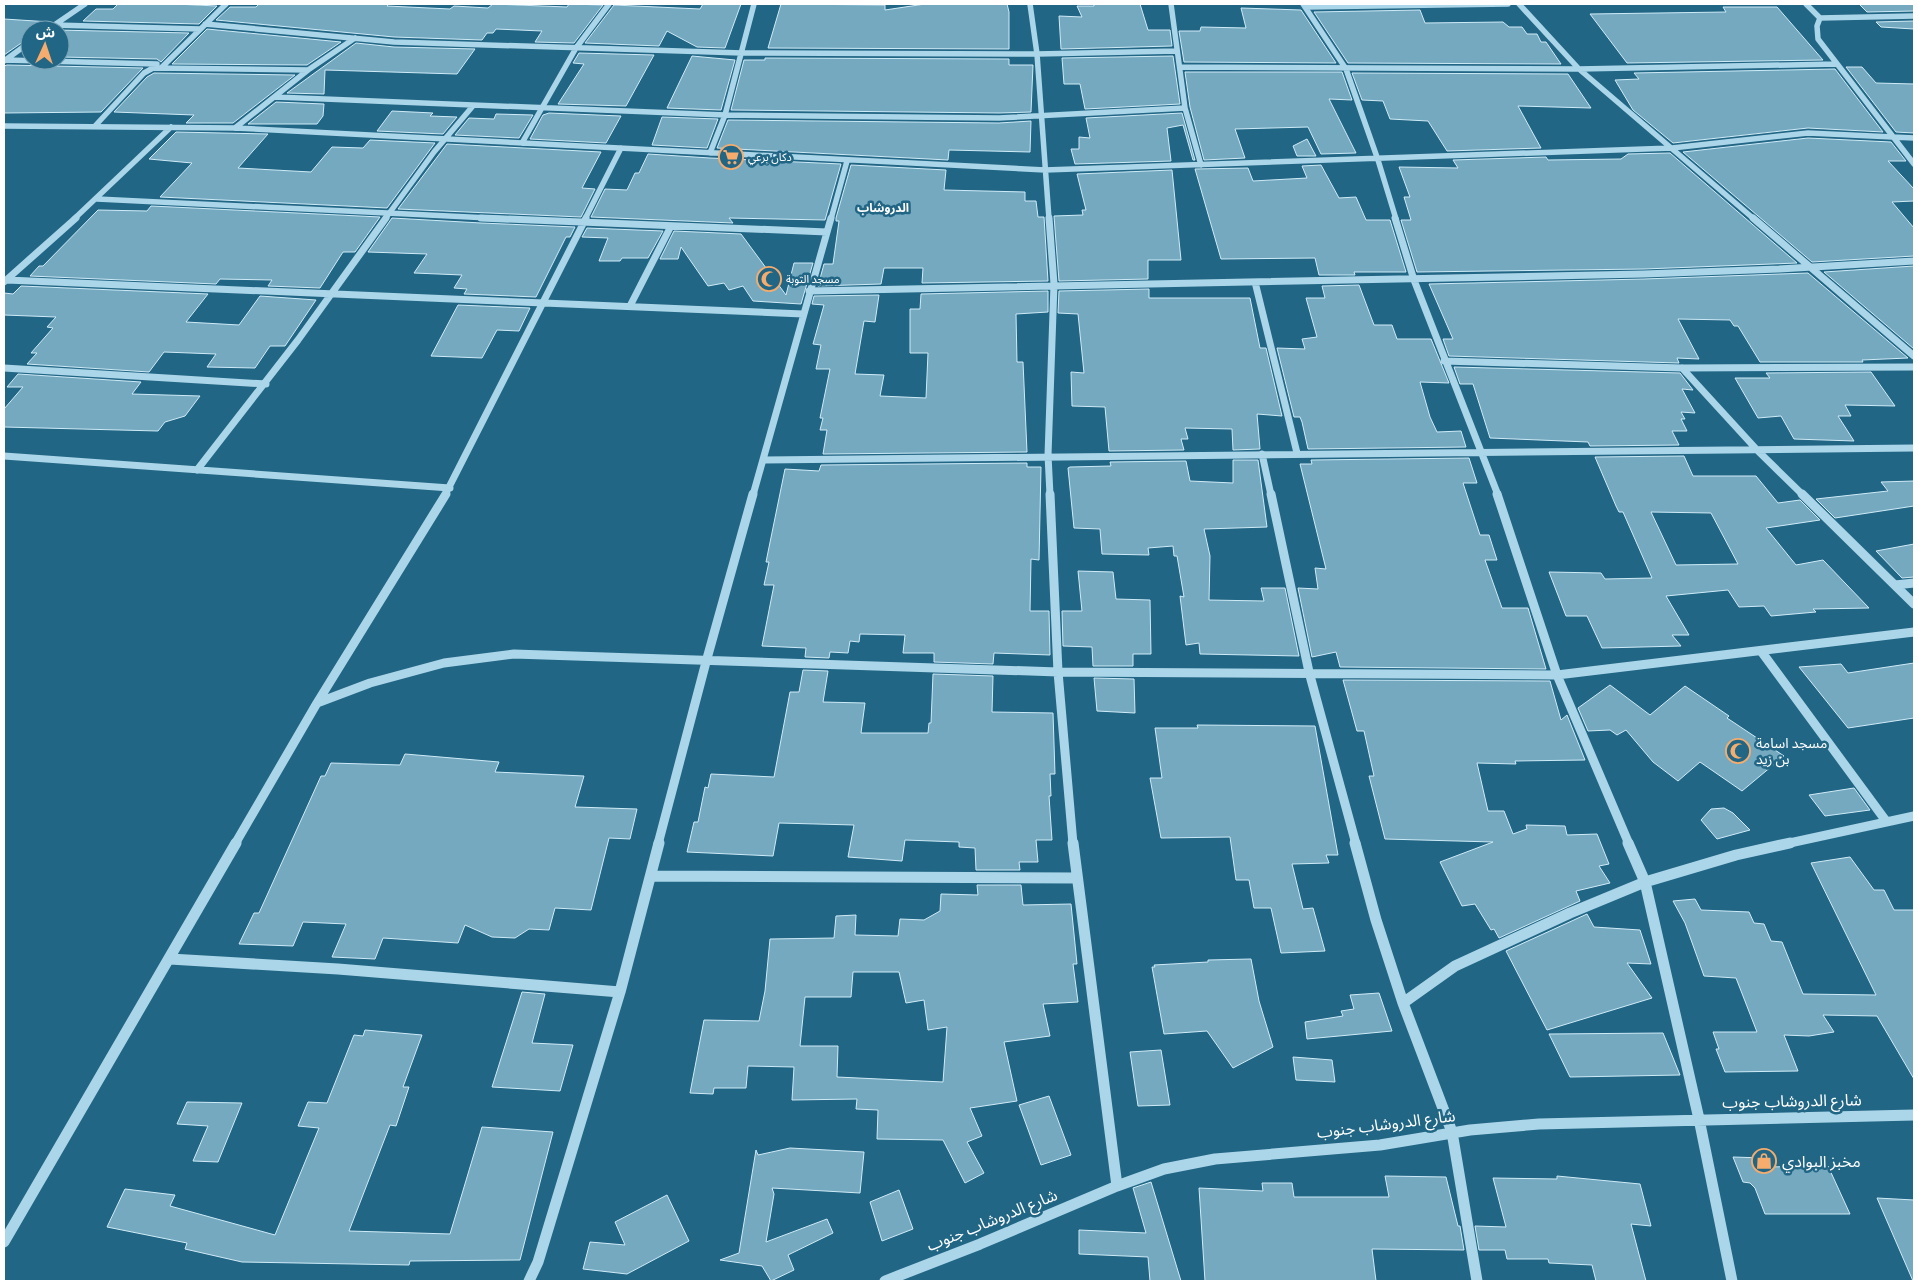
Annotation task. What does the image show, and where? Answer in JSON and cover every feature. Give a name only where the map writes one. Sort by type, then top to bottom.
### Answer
[{"type":"street","points":[[60,20],[85,4]]},
{"type":"street","points":[[94,126],[144,73],[153,68],[163,66],[226,4]]},
{"type":"street","points":[[522,143],[539,110],[576,48],[609,4]]},
{"type":"street","points":[[710,153],[725,115],[754,4]]},
{"type":"street","points":[[1030,4],[1037,54],[1054,284],[1048,456],[1058,672],[1076,878],[1116,1186]]},
{"type":"street","points":[[1171,4],[1185,108],[1201,165]]},
{"type":"street","points":[[1304,5],[1508,4]]},
{"type":"street","points":[[1519,4],[1579,68],[1811,270],[1914,356]]},
{"type":"street","points":[[1806,4],[1820,18],[1914,16]]},
{"type":"street","points":[[1304,5],[1346,69],[1378,160],[1414,280],[1444,361],[1495,487],[1557,675],[1644,882],[1699,1119],[1732,1281]]},
{"type":"street","points":[[1820,18],[1817,26],[1818,39],[1914,164]]},
{"type":"street","points":[[205,24],[394,42],[742,53],[1037,54],[1177,51]]},
{"type":"street","points":[[70,25],[200,29]]},
{"type":"street","points":[[235,128],[308,70],[355,38]]},
{"type":"street","points":[[4,60],[20,49]]},
{"type":"street","points":[[4,60],[308,70]]},
{"type":"street","points":[[1180,67],[1346,69],[1579,68],[1837,64]]},
{"type":"street","points":[[275,97],[539,110],[725,115],[1041,117],[1185,108]]},
{"type":"street","points":[[197,470],[266,384],[441,140],[472,107]]},
{"type":"street","points":[[4,126],[235,128],[1045,170],[1378,160],[1672,148],[1808,133],[1914,138]]},
{"type":"street","points":[[5,281],[97,199],[171,127]]},
{"type":"street","points":[[4,1242],[317,703],[450,488],[622,148]]},
{"type":"street","points":[[529,1281],[538,1262],[620,992],[652,876],[706,662],[847,161]]},
{"type":"street","points":[[97,199],[584,223],[827,232]]},
{"type":"street","points":[[630,306],[670,226]]},
{"type":"street","points":[[809,291],[1054,284],[1414,280],[1811,270],[1914,261]]},
{"type":"street","points":[[5,281],[803,314]]},
{"type":"street","points":[[1256,282],[1297,453]]},
{"type":"street","points":[[1444,361],[1682,368],[1914,367]]},
{"type":"street","points":[[4,368],[266,384]]},
{"type":"street","points":[[1682,368],[1758,451],[1914,604]]},
{"type":"street","points":[[764,460],[1914,448]]},
{"type":"street","points":[[1262,454],[1309,672],[1376,920],[1403,1003],[1452,1132],[1477,1281]]},
{"type":"street","points":[[4,456],[450,488]]},
{"type":"street","points":[[1895,585],[1914,583]]},
{"type":"street","points":[[317,703],[370,683],[444,663],[514,654],[706,662],[1058,672],[1309,672],[1557,675],[1914,632]]},
{"type":"street","points":[[1761,651],[1886,821]]},
{"type":"street","points":[[1403,1003],[1455,966],[1570,913],[1644,882],[1736,855],[1914,816]]},
{"type":"street","points":[[652,876],[1076,878]]},
{"type":"street","points":[[170,959],[338,969],[620,992]]},
{"type":"street","name":"شارع الدروشاب جنوب","points":[[885,1281],[980,1244],[1116,1186],[1164,1169],[1215,1158],[1380,1144],[1452,1132],[1539,1124],[1914,1115]]},
{"type":"building","points":[[118,4],[217,6],[199,24],[83,21],[96,9],[113,9]]},
{"type":"building","points":[[259,4],[389,4],[387,6],[450,9],[454,6],[488,8],[493,4],[567,7],[569,4],[603,5],[574,43],[535,42],[542,31],[496,29],[493,33],[487,33],[482,40],[394,37],[216,20],[230,7],[256,7]]},
{"type":"building","points":[[703,4],[741,4],[725,48],[697,47],[667,31],[659,46],[585,43],[614,5],[700,9]]},
{"type":"building","points":[[781,4],[885,5],[885,10],[925,4],[1007,4],[1009,12],[1009,49],[768,48]]},
{"type":"building","points":[[1094,4],[1140,4],[1148,30],[1170,30],[1172,46],[1061,49],[1059,16],[1082,17],[1077,6],[1094,6]]},
{"type":"building","points":[[1859,4],[1914,4],[1914,11],[1867,12]]},
{"type":"building","points":[[1723,7],[1777,7],[1823,60],[1627,63],[1590,14],[1726,12]]},
{"type":"building","points":[[1241,8],[1301,10],[1336,63],[1184,62],[1179,31],[1200,31],[1201,27],[1246,28]]},
{"type":"building","points":[[1420,10],[1425,23],[1503,22],[1509,27],[1522,27],[1527,34],[1537,34],[1541,42],[1546,42],[1561,64],[1348,63],[1314,12]]},
{"type":"building","points":[[4,19],[20,20],[20,44],[4,55]]},
{"type":"building","points":[[1914,21],[1914,29],[1881,27],[1876,22]]},
{"type":"building","points":[[207,29],[341,42],[307,65],[172,64]]},
{"type":"building","points":[[70,30],[189,33],[161,62],[157,59],[70,57]]},
{"type":"building","points":[[356,43],[394,47],[475,49],[457,74],[325,70],[324,94],[287,93]]},
{"type":"building","points":[[579,53],[654,55],[626,106],[558,104],[584,64],[573,63]]},
{"type":"building","points":[[692,56],[735,60],[721,110],[667,108]]},
{"type":"building","points":[[1173,56],[1180,104],[1085,109],[1080,84],[1064,84],[1062,58]]},
{"type":"building","points":[[765,58],[1009,59],[1009,65],[1033,65],[1031,112],[731,110],[744,60],[765,60]]},
{"type":"building","points":[[20,65],[20,70],[70,70],[70,66],[143,68],[101,112],[4,113],[4,66]]},
{"type":"building","points":[[1846,67],[1862,67],[1876,83],[1914,84],[1914,133],[1896,132]]},
{"type":"building","points":[[1835,69],[1883,132],[1808,128],[1673,143],[1633,110],[1615,80],[1639,79],[1634,73]]},
{"type":"building","points":[[1185,72],[1342,72],[1352,100],[1329,99],[1356,153],[1321,154],[1308,127],[1235,129],[1245,158],[1204,160],[1190,107]]},
{"type":"building","points":[[154,73],[295,75],[233,123],[186,123],[194,115],[114,112],[147,77]]},
{"type":"building","points":[[1352,73],[1568,74],[1591,108],[1518,106],[1541,148],[1447,151],[1428,121],[1390,119],[1383,101],[1362,100]]},
{"type":"building","points":[[276,102],[324,104],[323,116],[317,124],[248,124]]},
{"type":"building","points":[[392,111],[433,113],[430,116],[457,117],[443,134],[377,131]]},
{"type":"building","points":[[549,113],[621,116],[606,143],[530,139],[543,115]]},
{"type":"building","points":[[1182,113],[1195,160],[1193,160],[1183,125],[1167,128],[1171,161],[1075,164],[1071,149],[1079,149],[1079,137],[1090,138],[1086,118]]},
{"type":"building","points":[[496,114],[533,115],[519,138],[455,135],[469,118],[494,119]]},
{"type":"building","points":[[662,117],[718,119],[707,148],[652,145]]},
{"type":"building","points":[[728,120],[999,123],[1031,121],[1030,152],[949,150],[948,160],[717,148]]},
{"type":"building","points":[[176,132],[268,134],[238,168],[311,172],[332,147],[363,148],[370,140],[435,143],[387,208],[160,197],[192,163],[149,159]]},
{"type":"building","points":[[1808,138],[1891,142],[1906,161],[1888,161],[1914,189],[1914,201],[1892,202],[1914,228],[1914,256],[1812,262],[1683,152]]},
{"type":"building","points":[[1307,139],[1316,156],[1297,156],[1293,146]]},
{"type":"building","points":[[447,144],[601,152],[582,188],[595,189],[581,217],[398,209]]},
{"type":"building","points":[[1670,153],[1797,263],[1644,269],[1417,272],[1401,220],[1411,220],[1404,197],[1410,197],[1399,167],[1458,168],[1453,160],[1546,157],[1548,160],[1621,159],[1628,154]]},
{"type":"building","points":[[648,154],[841,164],[825,220],[729,218],[733,223],[591,217],[605,189],[627,190],[635,173],[639,173]]},
{"type":"building","points":[[851,165],[946,170],[944,190],[1025,192],[1025,201],[1036,201],[1038,217],[1044,217],[1048,281],[922,283],[923,268],[884,268],[881,284],[818,286],[824,264],[833,264],[839,221],[836,221],[836,218]]},
{"type":"building","points":[[1321,165],[1339,198],[1356,197],[1366,220],[1390,220],[1406,272],[1354,272],[1355,275],[1319,275],[1315,258],[1221,259],[1195,169],[1248,168],[1253,181],[1307,178],[1302,166]]},
{"type":"building","points":[[1172,170],[1181,260],[1148,260],[1148,279],[1059,281],[1054,216],[1083,215],[1082,210],[1086,210],[1077,174]]},
{"type":"building","points":[[151,206],[380,217],[355,252],[343,252],[320,288],[268,286],[272,280],[220,279],[216,284],[30,276],[39,266],[43,266],[98,210],[147,211]]},
{"type":"building","points":[[392,218],[575,227],[570,237],[566,237],[536,297],[464,294],[467,289],[454,288],[462,275],[414,273],[427,254],[368,252]]},
{"type":"building","points":[[587,228],[663,231],[648,258],[622,258],[620,261],[599,261],[608,238],[582,237]]},
{"type":"building","points":[[674,231],[741,234],[786,295],[794,263],[813,263],[801,304],[753,301],[743,286],[729,290],[724,283],[708,286],[681,247],[678,259],[660,259]]},
{"type":"building","points":[[1914,266],[1914,349],[1824,272]]},
{"type":"building","points":[[1808,273],[1908,358],[1862,360],[1863,362],[1760,362],[1738,326],[1734,326],[1730,320],[1678,319],[1699,359],[1677,358],[1679,363],[1449,356],[1443,339],[1453,339],[1429,284],[1644,279]]},
{"type":"building","points":[[1359,285],[1374,325],[1392,325],[1397,339],[1431,339],[1449,383],[1420,382],[1430,417],[1437,432],[1461,431],[1466,447],[1308,449],[1300,417],[1294,417],[1277,348],[1305,349],[1302,339],[1317,337],[1306,298],[1325,298],[1322,286]]},
{"type":"building","points":[[21,286],[208,294],[186,322],[239,325],[260,296],[316,300],[285,346],[270,346],[255,368],[207,367],[216,354],[164,352],[149,372],[27,364],[37,353],[31,353],[53,328],[47,327],[56,317],[4,315],[4,293],[13,294]]},
{"type":"building","points":[[1149,289],[1149,298],[1250,298],[1260,348],[1266,348],[1282,416],[1257,414],[1260,449],[1233,450],[1232,429],[1185,428],[1188,439],[1181,439],[1184,450],[1109,451],[1105,407],[1072,406],[1071,372],[1084,373],[1078,314],[1058,313],[1059,291]]},
{"type":"building","points":[[1048,291],[1048,312],[1016,314],[1017,362],[1023,362],[1027,452],[823,454],[827,430],[820,430],[823,418],[820,418],[830,369],[816,369],[821,345],[813,344],[824,305],[812,304],[814,296],[879,295],[875,322],[864,321],[855,374],[884,375],[880,396],[926,398],[928,353],[910,353],[910,309],[920,309],[921,294]]},
{"type":"building","points":[[458,305],[530,308],[519,331],[497,330],[482,358],[431,356]]},
{"type":"building","points":[[1454,367],[1680,373],[1693,390],[1682,389],[1695,413],[1681,412],[1685,419],[1681,419],[1687,431],[1672,431],[1679,445],[1590,446],[1588,442],[1490,438],[1473,384],[1460,384]]},
{"type":"building","points":[[1871,372],[1895,406],[1845,405],[1851,416],[1838,416],[1854,441],[1794,439],[1781,416],[1758,418],[1735,378],[1770,378],[1766,373]]},
{"type":"building","points":[[18,374],[141,382],[132,394],[200,396],[185,416],[165,422],[158,431],[4,427],[4,409],[23,387],[7,387]]},
{"type":"building","points":[[1684,456],[1693,476],[1756,476],[1778,503],[1800,500],[1820,520],[1766,528],[1796,565],[1823,560],[1869,608],[1813,609],[1816,612],[1771,616],[1764,606],[1739,607],[1728,590],[1666,596],[1689,635],[1672,635],[1681,646],[1602,648],[1587,616],[1566,616],[1549,572],[1601,573],[1605,579],[1652,578],[1623,512],[1619,512],[1595,457]],"holes":[[[1651,512],[1711,513],[1738,564],[1676,565]]]},
{"type":"building","points":[[1469,458],[1477,483],[1463,483],[1480,535],[1489,535],[1497,560],[1485,560],[1502,608],[1528,608],[1546,669],[1340,667],[1336,652],[1312,657],[1298,588],[1318,589],[1315,568],[1326,569],[1300,464],[1312,464],[1311,460]]},
{"type":"building","points":[[1233,460],[1258,460],[1267,527],[1204,529],[1210,556],[1209,600],[1264,601],[1261,588],[1285,588],[1299,656],[1200,654],[1199,643],[1186,645],[1180,596],[1184,597],[1177,556],[1174,556],[1173,546],[1148,548],[1149,555],[1102,554],[1100,529],[1074,528],[1068,468],[1070,467],[1111,466],[1110,462],[1186,461],[1190,481],[1233,483]]},
{"type":"building","points":[[1027,463],[1027,467],[1041,467],[1039,560],[1031,559],[1030,611],[1049,611],[1050,655],[994,653],[993,664],[934,662],[934,653],[903,653],[905,635],[860,634],[859,642],[850,641],[848,653],[830,652],[829,658],[805,657],[806,648],[762,646],[774,585],[764,585],[769,562],[766,562],[785,469],[819,471],[821,465]]},
{"type":"building","points":[[1914,481],[1914,506],[1835,518],[1816,499],[1888,491],[1881,482]]},
{"type":"building","points":[[1914,544],[1914,577],[1902,578],[1876,551]]},
{"type":"building","points":[[1078,571],[1113,572],[1116,599],[1150,600],[1151,654],[1133,654],[1133,666],[1093,666],[1092,647],[1063,646],[1062,611],[1082,611]]},
{"type":"building","points":[[1914,663],[1914,718],[1848,728],[1799,667],[1841,664],[1848,673]]},
{"type":"building","points":[[803,670],[828,671],[823,702],[865,703],[861,733],[928,733],[929,723],[931,723],[933,674],[993,676],[992,712],[1053,713],[1055,774],[1050,774],[1051,796],[1049,796],[1052,840],[1036,840],[1038,862],[1019,862],[1020,870],[976,870],[975,848],[959,847],[959,842],[905,840],[902,861],[848,857],[854,825],[779,823],[773,856],[687,852],[694,822],[698,822],[705,787],[708,788],[711,774],[774,777],[790,692],[799,692]]},
{"type":"building","points":[[1094,678],[1134,679],[1135,713],[1097,711]]},
{"type":"building","points":[[1343,680],[1550,681],[1561,720],[1567,715],[1585,760],[1515,761],[1516,764],[1477,763],[1488,811],[1504,811],[1513,834],[1527,829],[1526,825],[1565,826],[1567,835],[1597,834],[1609,864],[1599,866],[1610,883],[1576,891],[1580,901],[1499,938],[1494,929],[1491,930],[1475,904],[1462,906],[1440,862],[1493,842],[1385,839],[1369,776],[1374,776],[1364,731],[1357,731]]},
{"type":"building","points":[[1610,685],[1650,715],[1685,686],[1729,716],[1727,718],[1784,756],[1742,791],[1700,762],[1678,781],[1653,762],[1626,730],[1617,735],[1610,730],[1588,731],[1578,708]]},
{"type":"building","points":[[1197,725],[1315,726],[1338,855],[1326,855],[1329,863],[1292,864],[1303,909],[1313,908],[1325,951],[1281,953],[1271,908],[1254,908],[1249,880],[1236,880],[1230,837],[1161,838],[1150,778],[1162,778],[1155,728],[1198,728]]},
{"type":"building","points":[[405,754],[499,762],[495,772],[584,776],[575,807],[637,809],[630,839],[609,838],[591,910],[555,908],[549,930],[529,929],[515,938],[492,937],[465,925],[458,943],[383,938],[375,959],[332,957],[346,924],[303,922],[293,946],[239,944],[254,913],[259,913],[321,776],[325,776],[331,763],[400,765]]},
{"type":"building","points":[[1854,788],[1870,810],[1825,816],[1809,795]]},
{"type":"building","points":[[1724,808],[1733,813],[1750,830],[1717,839],[1701,820],[1711,809]]},
{"type":"building","points":[[1850,857],[1874,890],[1884,890],[1894,910],[1914,910],[1914,1079],[1877,1016],[1823,1015],[1834,1032],[1809,1036],[1784,1035],[1798,1071],[1725,1072],[1716,1049],[1719,1049],[1713,1032],[1757,1032],[1736,978],[1704,976],[1685,923],[1673,901],[1695,899],[1701,910],[1749,912],[1754,923],[1764,924],[1771,941],[1782,942],[1803,994],[1876,995],[1811,863]]},
{"type":"building","points":[[977,885],[1021,885],[1023,905],[1071,904],[1077,964],[1073,964],[1078,1002],[1043,1004],[1050,1036],[1004,1042],[1017,1101],[970,1108],[982,1136],[967,1142],[984,1173],[965,1183],[943,1140],[877,1139],[878,1110],[856,1109],[857,1099],[792,1100],[794,1067],[748,1066],[746,1088],[714,1088],[713,1094],[690,1093],[704,1020],[759,1021],[765,991],[770,939],[834,938],[836,916],[856,915],[855,935],[898,936],[900,919],[924,920],[940,911],[941,894],[978,895]],"holes":[[[853,972],[899,972],[906,1003],[924,1000],[928,1030],[947,1027],[943,1082],[837,1077],[838,1046],[800,1046],[805,997],[851,997]]]},
{"type":"building","points":[[1587,914],[1594,927],[1640,930],[1651,964],[1627,963],[1652,998],[1547,1030],[1506,951]]},
{"type":"building","points":[[1251,959],[1259,1001],[1273,1047],[1233,1068],[1207,1031],[1164,1034],[1152,967],[1155,967],[1154,965],[1208,962],[1208,960]]},
{"type":"building","points":[[522,992],[545,994],[532,1043],[573,1045],[560,1091],[492,1087]]},
{"type":"building","points":[[1379,993],[1392,1031],[1307,1039],[1305,1022],[1343,1016],[1341,1011],[1354,1009],[1350,995]]},
{"type":"building","points":[[365,1030],[422,1035],[403,1087],[409,1087],[396,1126],[390,1125],[349,1231],[450,1234],[482,1127],[553,1132],[520,1260],[410,1261],[409,1265],[242,1262],[185,1249],[187,1243],[107,1227],[125,1189],[175,1195],[170,1206],[275,1235],[319,1128],[298,1126],[308,1102],[327,1103],[354,1035],[363,1036]]},
{"type":"building","points":[[1663,1033],[1680,1075],[1570,1077],[1549,1034]]},
{"type":"building","points":[[1161,1050],[1170,1105],[1138,1106],[1130,1052]]},
{"type":"building","points":[[1293,1057],[1332,1060],[1335,1082],[1296,1080]]},
{"type":"building","points":[[1049,1096],[1071,1155],[1041,1165],[1019,1105]]},
{"type":"building","points":[[187,1102],[242,1103],[218,1162],[193,1161],[208,1126],[177,1124]]},
{"type":"building","points":[[790,1148],[864,1152],[860,1193],[772,1188],[774,1194],[766,1242],[827,1219],[833,1233],[788,1255],[794,1270],[771,1281],[762,1266],[720,1260],[739,1253],[756,1150],[758,1155]]},
{"type":"building","points":[[1733,1157],[1763,1158],[1767,1167],[1828,1166],[1850,1214],[1765,1214],[1755,1188],[1750,1183],[1743,1182]]},
{"type":"building","points":[[1385,1176],[1446,1177],[1458,1226],[1460,1226],[1464,1250],[1372,1249],[1376,1281],[1205,1281],[1199,1188],[1263,1191],[1262,1183],[1292,1183],[1294,1197],[1389,1197]]},
{"type":"building","points":[[1557,1176],[1640,1184],[1651,1226],[1631,1224],[1646,1281],[1596,1281],[1592,1265],[1549,1263],[1548,1259],[1507,1259],[1505,1250],[1479,1250],[1475,1226],[1506,1227],[1493,1178],[1557,1179]]},
{"type":"building","points":[[1151,1182],[1181,1281],[1150,1281],[1148,1257],[1079,1254],[1079,1230],[1146,1233],[1133,1188]]},
{"type":"building","points":[[899,1190],[913,1229],[882,1241],[870,1202]]},
{"type":"building","points":[[667,1195],[689,1241],[627,1274],[583,1269],[590,1242],[625,1245],[615,1222]]},
{"type":"building","points":[[1877,1198],[1914,1200],[1914,1281],[1913,1281]]},
{"type":"place","name":"دكان برعي","points":[[731,157]]},
{"type":"place","name":"مسجد التوبة","points":[[769,279]]},
{"type":"place","name":"مسجد اسامة بن زيد","points":[[1738,751]]},
{"type":"place","name":"مخبز البوادي","points":[[1764,1161]]},
{"type":"district","name":"الدروشاب","points":[[883,208]]}]
